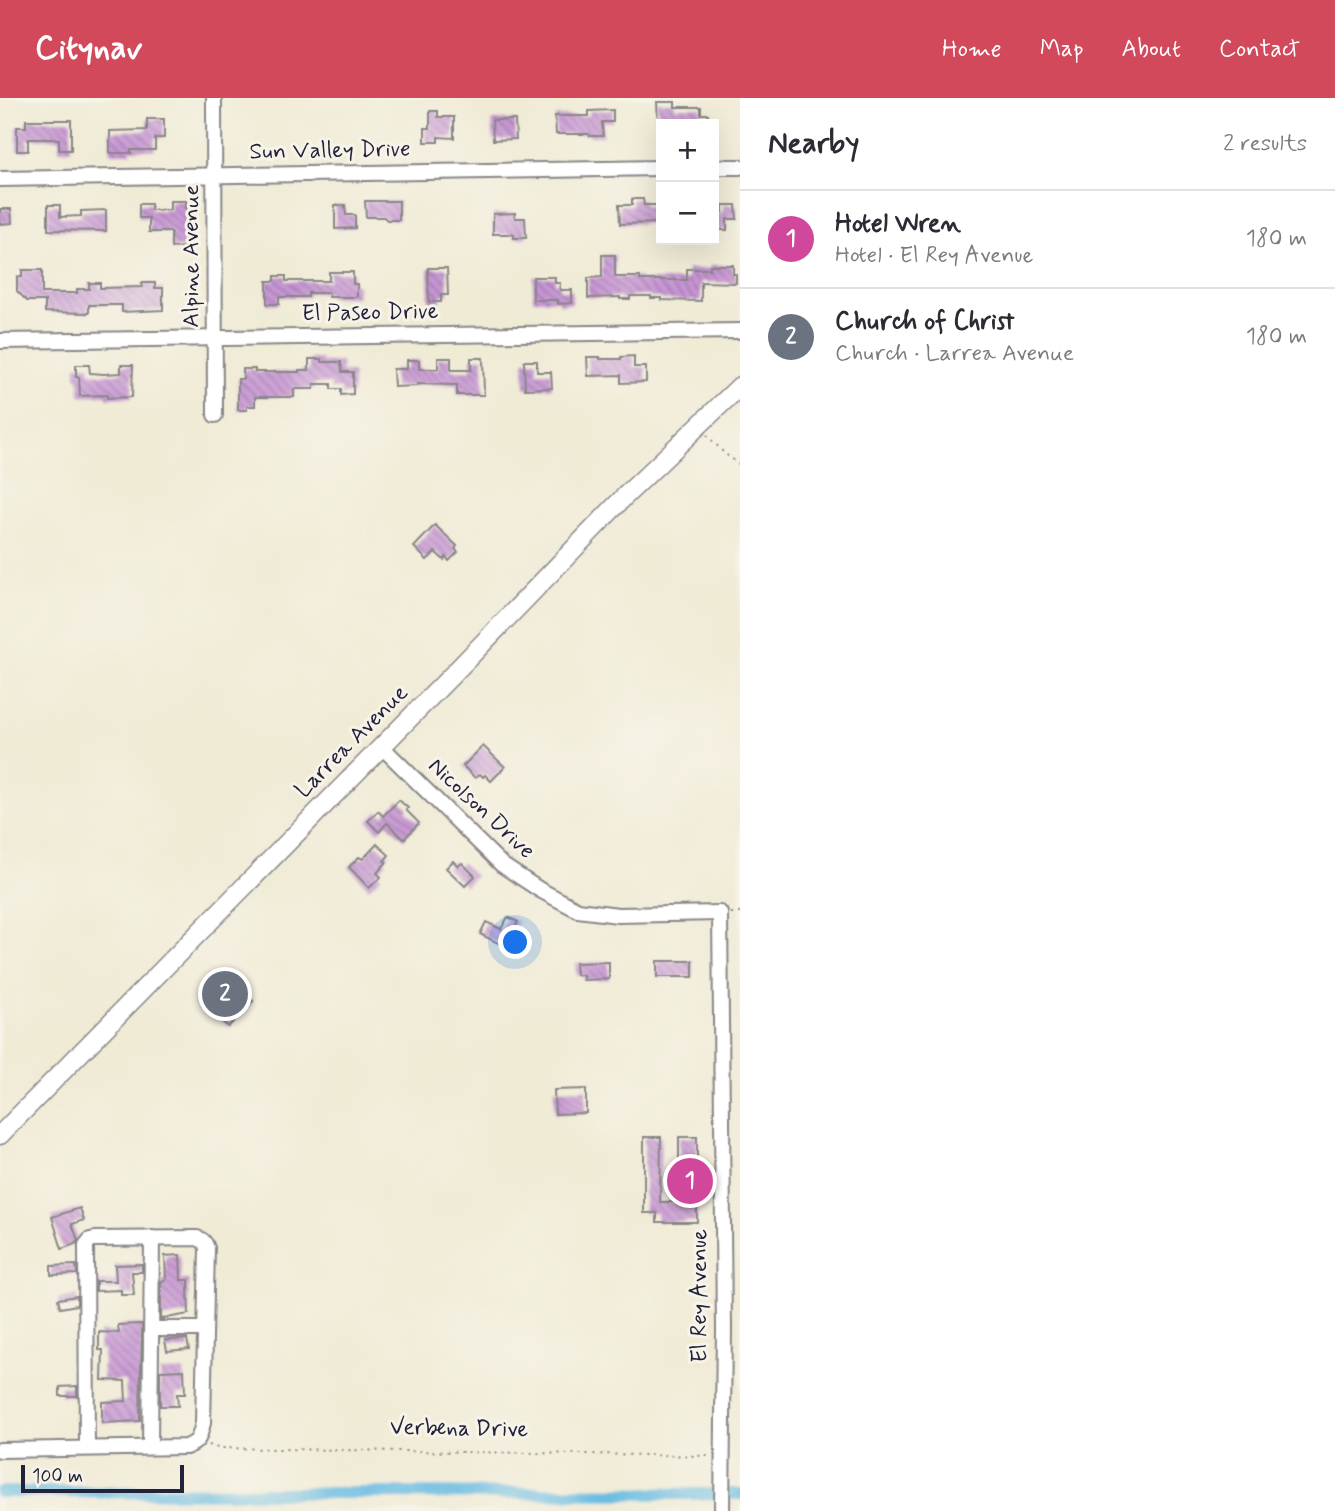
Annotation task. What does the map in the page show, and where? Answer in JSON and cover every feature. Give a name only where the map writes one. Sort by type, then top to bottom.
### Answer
[{"type":"main road","name":"Larrea Avenue","points":[[0,1135],[625,496],[740,386]]},
{"type":"street","name":"Alpine Avenue","points":[[214,98],[215,415]]},
{"type":"street","points":[[719,167],[740,167]]},
{"type":"street","name":"Sun Valley Drive","points":[[0,179],[656,168]]},
{"type":"street","name":"El Paseo Drive","points":[[0,341],[740,331]]},
{"type":"street","name":"Nicolson Drive","points":[[382,747],[502,865],[540,890],[578,910],[618,915],[720,913]]},
{"type":"street","name":"El Rey Avenue","points":[[720,913],[724,1315],[722,1511]]},
{"type":"street","points":[[150,1447],[152,1238]]},
{"type":"street","points":[[0,1450],[186,1447],[196,1443],[203,1423],[208,1248],[197,1238],[96,1239],[90,1240],[86,1245],[87,1448]]},
{"type":"street","points":[[152,1329],[204,1329]]},
{"type":"path","points":[[697,426],[740,465]]},
{"type":"path","name":"Verbena Drive","points":[[199,1437],[205,1443],[218,1448],[722,1456]]},
{"type":"building","points":[[657,102],[675,102],[675,107],[701,107],[701,114],[708,114],[708,119],[658,119]]},
{"type":"building","points":[[613,110],[613,122],[602,122],[603,136],[556,134],[555,116],[589,116],[589,111]]},
{"type":"building","points":[[430,111],[438,111],[438,117],[454,117],[454,138],[438,137],[438,142],[425,142],[425,128],[430,128]]},
{"type":"building","points":[[147,119],[164,119],[164,138],[155,138],[155,150],[110,153],[110,131],[147,130]]},
{"type":"building","points":[[26,120],[71,120],[71,150],[59,150],[59,139],[28,139],[28,151],[17,151],[17,127],[26,127]]},
{"type":"building","points":[[492,120],[515,120],[516,139],[493,140]]},
{"type":"building","points":[[632,199],[643,199],[644,205],[656,205],[656,223],[620,224],[619,205],[632,205]]},
{"type":"building","points":[[170,201],[186,201],[186,221],[191,221],[191,233],[186,233],[186,247],[171,248],[171,232],[149,232],[149,218],[139,218],[139,204],[151,204],[151,210],[170,210]]},
{"type":"building","points":[[365,201],[399,201],[399,220],[366,217]]},
{"type":"building","points":[[48,205],[60,205],[60,217],[81,216],[81,211],[106,210],[106,231],[48,230]]},
{"type":"building","points":[[335,205],[345,205],[346,215],[355,215],[355,228],[335,229]]},
{"type":"building","points":[[723,205],[736,205],[737,219],[727,219],[727,230],[719,230],[719,212],[723,212]]},
{"type":"building","points":[[0,209],[11,209],[12,223],[0,224]]},
{"type":"building","points":[[515,213],[515,218],[525,218],[526,238],[514,238],[514,234],[493,234],[493,214]]},
{"type":"building","points":[[602,255],[615,255],[615,277],[687,280],[687,269],[733,265],[736,283],[701,282],[701,301],[662,300],[651,296],[630,296],[630,299],[588,298],[588,278],[602,277]]},
{"type":"building","points":[[428,268],[447,268],[448,295],[441,295],[441,302],[429,302]]},
{"type":"building","points":[[22,270],[42,270],[42,293],[77,293],[77,289],[89,289],[89,283],[100,283],[100,288],[142,287],[142,283],[155,283],[155,288],[163,288],[163,310],[122,312],[122,305],[89,305],[89,313],[45,312],[45,301],[27,301],[17,291],[17,277],[22,277]]},
{"type":"building","points":[[329,272],[353,272],[357,297],[329,297],[329,293],[308,293],[308,297],[279,297],[279,304],[267,304],[267,281],[275,281],[275,276],[286,276],[286,281],[329,281]]},
{"type":"building","points":[[533,277],[555,277],[555,283],[560,283],[560,290],[572,290],[572,303],[533,300]]},
{"type":"building","points":[[634,356],[634,367],[646,367],[646,382],[621,383],[621,375],[588,376],[587,357],[621,359]]},
{"type":"building","points":[[438,358],[451,358],[451,370],[471,370],[471,358],[483,358],[484,395],[457,395],[457,385],[417,384],[394,387],[393,369],[407,369],[407,360],[419,360],[419,369],[438,369]]},
{"type":"building","points":[[309,359],[341,362],[342,372],[353,372],[353,394],[341,395],[341,389],[331,389],[331,384],[314,384],[314,389],[294,389],[294,397],[255,397],[255,406],[238,410],[238,379],[243,379],[243,369],[255,369],[255,372],[299,372],[309,370]]},
{"type":"building","points":[[524,361],[537,361],[537,372],[551,372],[552,388],[525,389]]},
{"type":"building","points":[[76,365],[89,365],[90,373],[104,374],[121,373],[121,365],[133,365],[132,397],[80,396]]},
{"type":"building","points":[[435,525],[457,546],[455,549],[458,552],[449,561],[435,552],[427,560],[414,547]]},
{"type":"building","points":[[483,746],[505,767],[491,781],[480,774],[475,778],[463,766]]},
{"type":"building","points":[[399,800],[419,823],[404,839],[387,823],[379,832],[368,821],[378,811],[383,816]]},
{"type":"building","points":[[377,844],[389,855],[384,861],[387,862],[377,873],[381,877],[369,888],[349,867],[359,857],[363,859]]},
{"type":"building","points":[[453,861],[458,866],[462,863],[475,876],[465,886],[446,868]]},
{"type":"building","points":[[508,917],[518,922],[506,947],[480,934],[486,922],[501,929]]},
{"type":"building","points":[[657,961],[693,961],[693,977],[657,977]]},
{"type":"building","points":[[609,962],[609,979],[583,980],[583,975],[576,975],[575,963]]},
{"type":"building","points":[[229,979],[253,1001],[228,1027],[214,1014],[225,1003],[215,994]]},
{"type":"building","points":[[586,1089],[586,1113],[555,1114],[554,1090]]},
{"type":"building","points":[[644,1137],[661,1137],[660,1202],[679,1202],[679,1137],[697,1137],[697,1222],[657,1222],[657,1213],[644,1213]]},
{"type":"building","points":[[80,1208],[84,1220],[72,1224],[77,1243],[62,1249],[52,1217]]},
{"type":"building","points":[[180,1255],[181,1280],[189,1280],[189,1314],[161,1319],[161,1281],[166,1280],[165,1256]]},
{"type":"building","points":[[142,1264],[142,1272],[132,1272],[134,1295],[121,1295],[121,1290],[96,1291],[96,1281],[116,1281],[115,1265]]},
{"type":"building","points":[[76,1265],[77,1274],[51,1275],[51,1266]]},
{"type":"building","points":[[77,1296],[77,1305],[60,1308],[58,1299]]},
{"type":"building","points":[[142,1324],[140,1421],[102,1423],[102,1402],[126,1401],[125,1381],[102,1380],[103,1350],[99,1350],[99,1332],[119,1333],[118,1325]]},
{"type":"building","points":[[187,1339],[189,1349],[167,1351],[165,1340]]},
{"type":"building","points":[[184,1370],[185,1394],[177,1394],[178,1406],[160,1406],[160,1371]]},
{"type":"building","points":[[77,1386],[77,1396],[60,1396],[60,1387]]},
{"type":"waterway","points":[[0,1492],[740,1494]]},
{"type":"place","name":"Church of Christ","points":[[225,994]]},
{"type":"place","name":"Hotel Wren","points":[[690,1181]]}]
